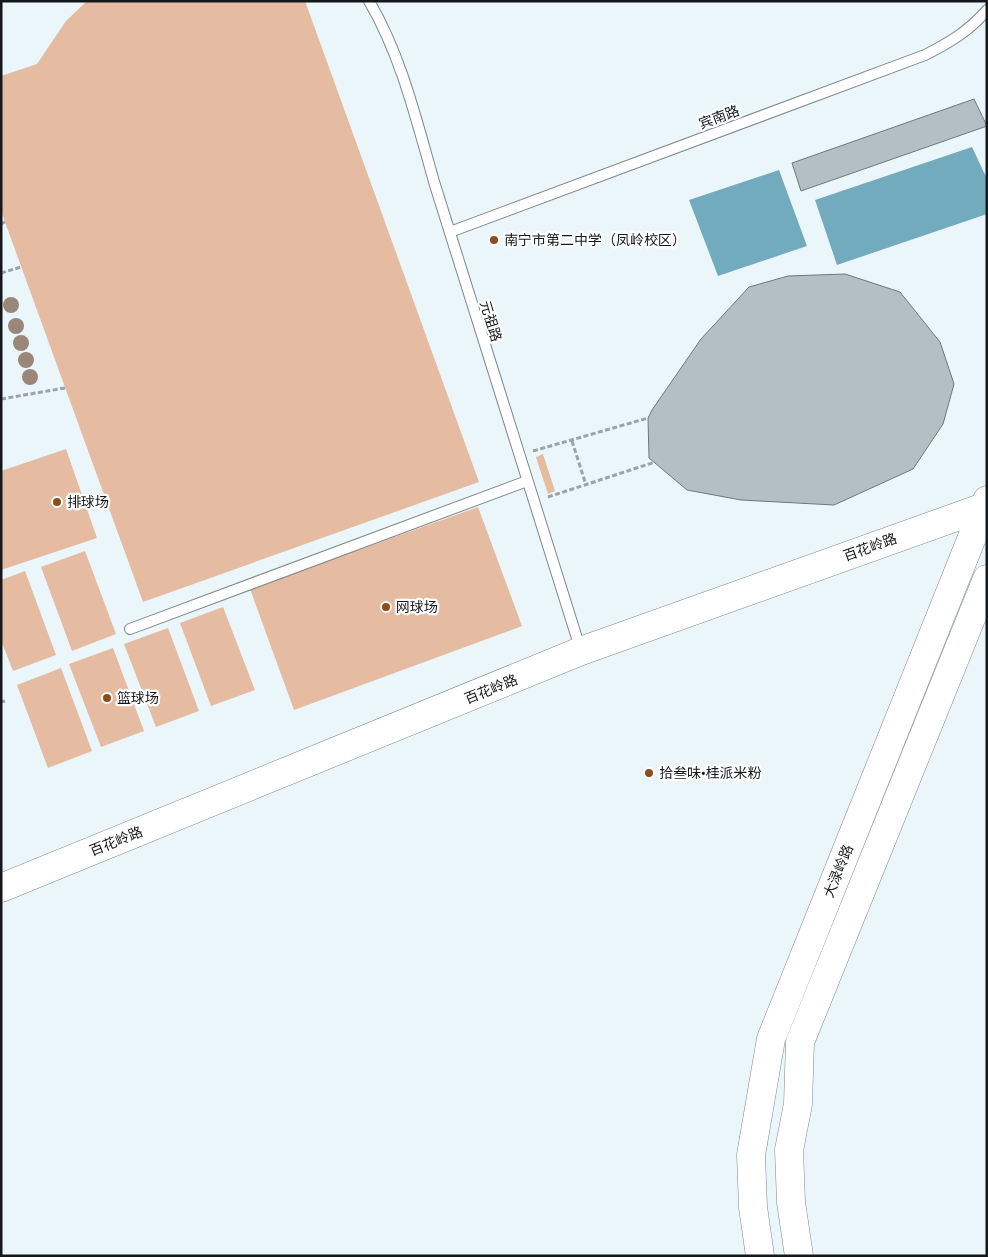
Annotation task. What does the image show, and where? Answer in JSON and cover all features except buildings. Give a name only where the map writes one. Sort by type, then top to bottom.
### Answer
[{"type":"street","name":"百花岭路","points":[[1,888],[581,651],[986,504]]},
{"type":"street","name":"大渌岭路","points":[[760,1256],[753,1207],[751,1155],[771,1039],[986,504]]},
{"type":"street","name":"大渌岭路","points":[[799,1256],[791,1202],[789,1150],[798,1104],[800,1042],[987,578]]},
{"type":"lane","name":"元祖路","points":[[369,1],[381,21],[396,59],[581,651]]},
{"type":"lane","name":"宾南路","points":[[450,232],[925,55],[953,41],[974,25],[987,10]]},
{"type":"lane","points":[[130,629],[527,481]]},
{"type":"path","points":[[1,273],[21,266]]},
{"type":"path","points":[[1,399],[65,388]]},
{"type":"path","points":[[519,456],[648,418]]},
{"type":"path","points":[[572,441],[586,485]]},
{"type":"path","points":[[533,502],[655,462]]},
{"type":"shaded area","points":[[87,1],[305,1],[479,482],[143,602],[1,211],[1,76],[37,64],[66,21]]},
{"type":"shaded area","name":"排球场","points":[[66,449],[97,538],[1,570],[1,471]]},
{"type":"shaded area","points":[[543,454],[555,491],[548,494],[536,457]]},
{"type":"shaded area","name":"网球场","points":[[478,507],[522,626],[294,710],[250,589]]},
{"type":"shaded area","points":[[85,551],[116,634],[72,651],[41,567]]},
{"type":"shaded area","points":[[25,571],[56,655],[13,671],[1,640],[1,580]]},
{"type":"shaded area","points":[[223,607],[255,690],[211,706],[180,623]]},
{"type":"shaded area","points":[[168,628],[199,711],[156,727],[124,644]]},
{"type":"shaded area","name":"篮球场","points":[[113,648],[144,731],[101,747],[69,664]]},
{"type":"shaded area","points":[[61,668],[92,751],[48,768],[17,685]]},
{"type":"water","points":[[972,147],[987,179],[987,214],[837,265],[815,200]]},
{"type":"water","points":[[779,170],[807,246],[718,276],[689,200]]},
{"type":"place","name":"南宁市第二中学（凤岭校区）","points":[[494,240]]},
{"type":"place","name":"排球场","points":[[57,502]]},
{"type":"place","name":"网球场","points":[[386,607]]},
{"type":"place","name":"篮球场","points":[[107,698]]},
{"type":"place","name":"拾叁味·桂派米粉","points":[[649,773]]}]
